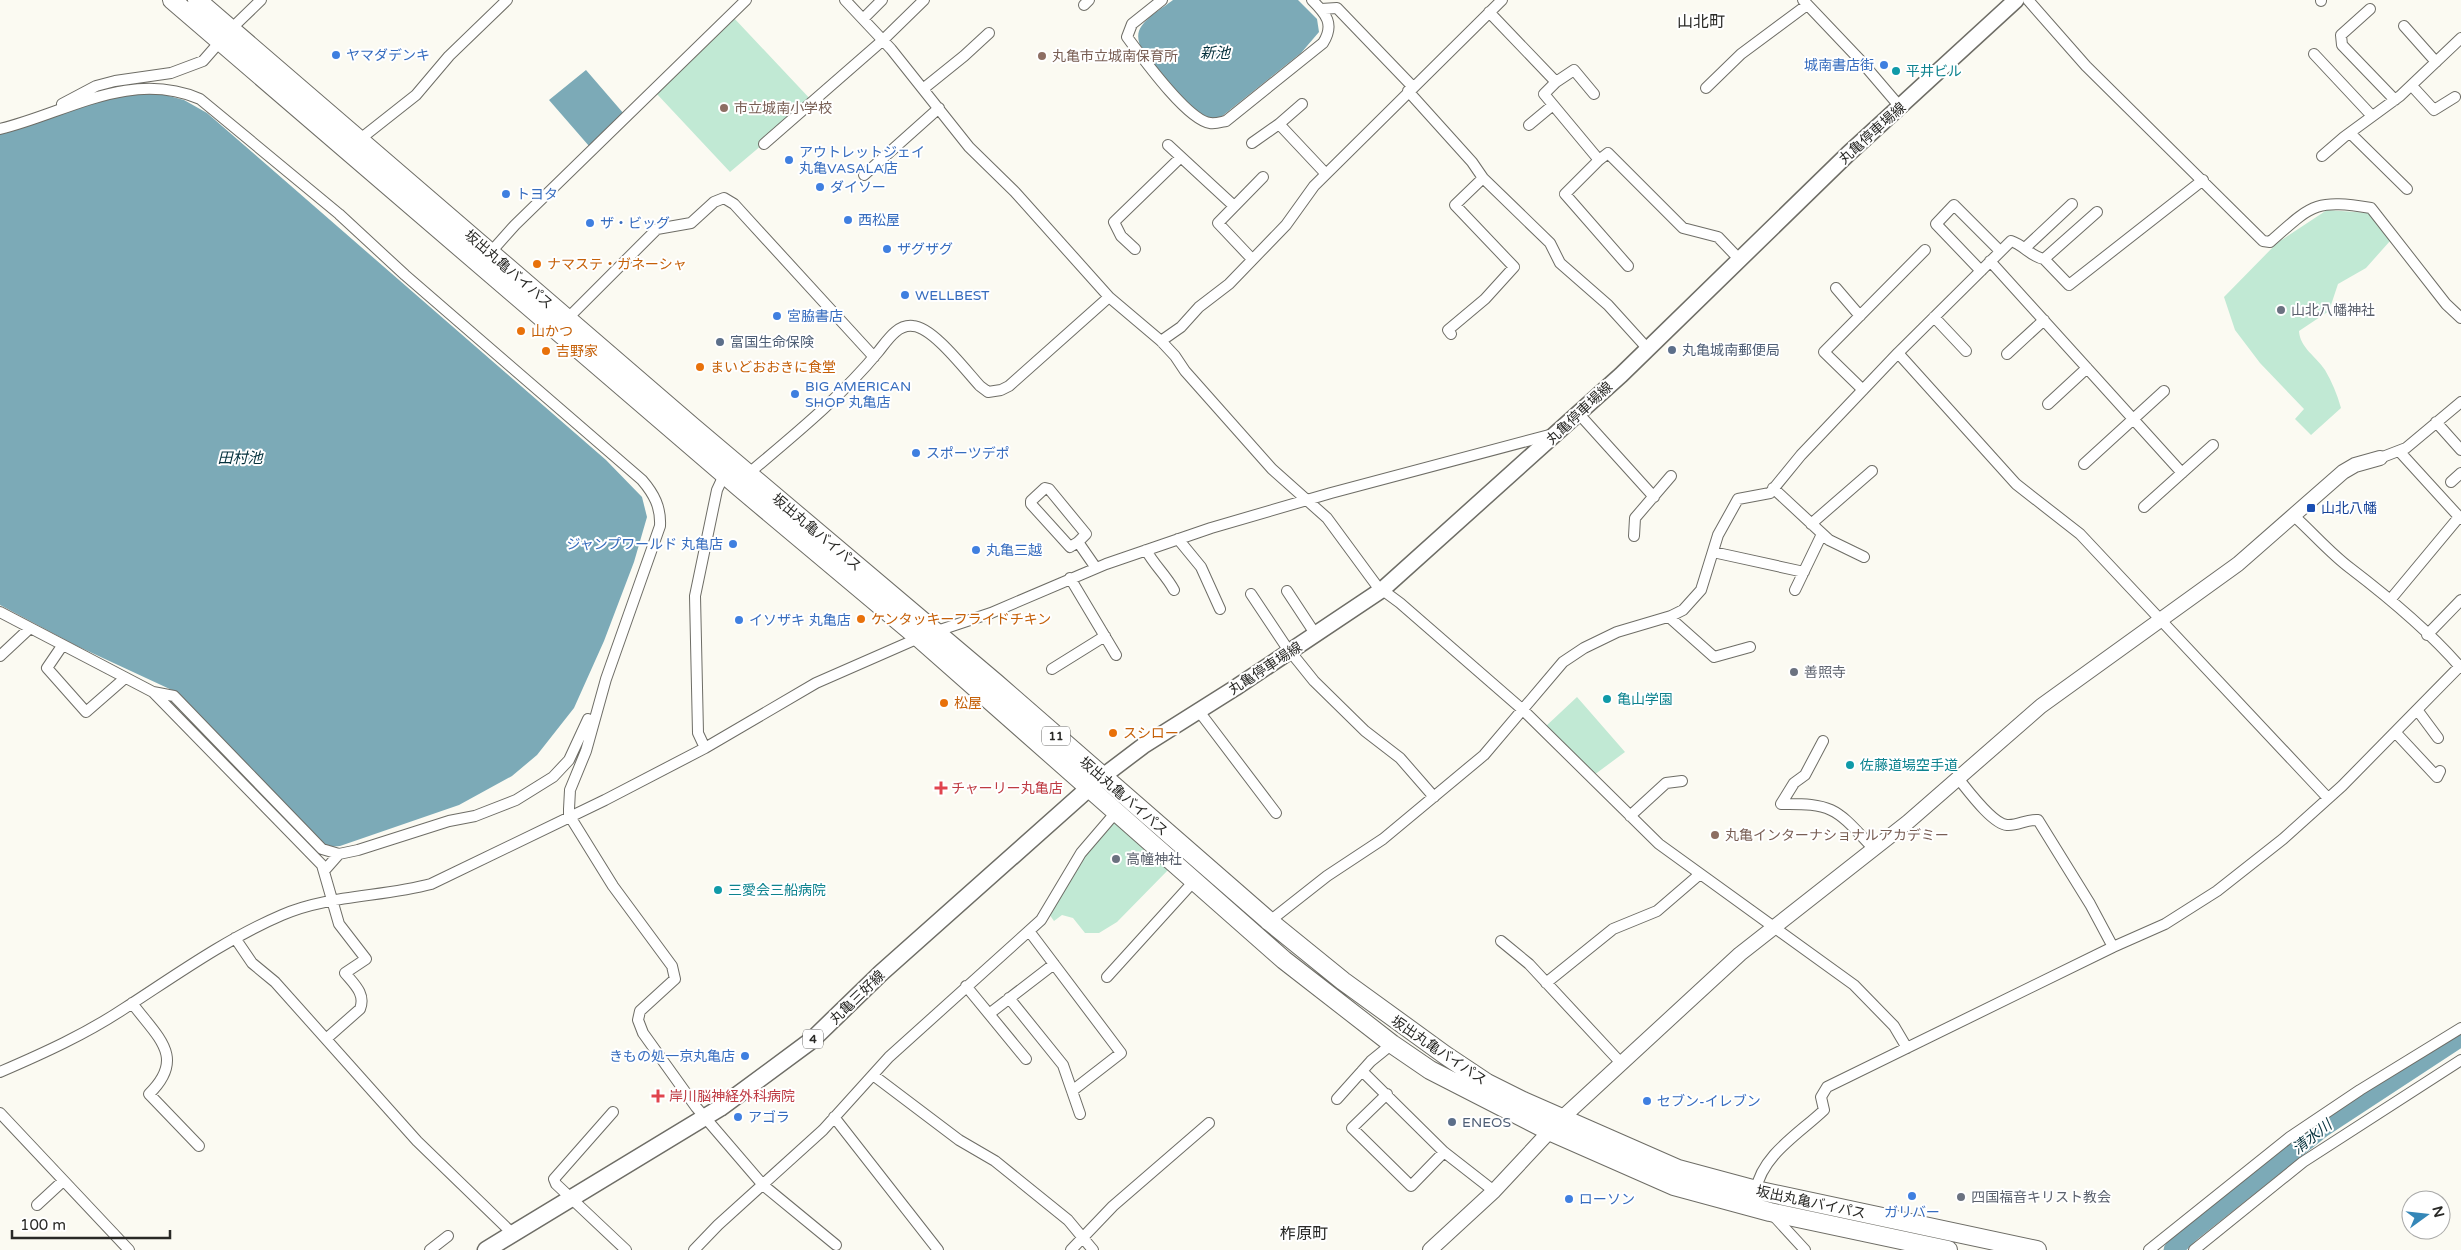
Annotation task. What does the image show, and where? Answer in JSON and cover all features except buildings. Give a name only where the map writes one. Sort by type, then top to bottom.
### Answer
[{"type":"highway","name":"坂出丸亀バイパス","points":[[172,0],[226,35],[359,140],[490,253],[562,324],[724,475],[919,638],[1343,982],[1445,1056],[1487,1083],[1678,1169],[1756,1190],[2037,1250]]},
{"type":"highway","name":"坂出丸亀バイパス","points":[[197,0],[226,35],[562,324],[748,474],[936,632],[1095,782],[1118,811],[1254,934],[1326,994],[1392,1044],[1430,1070],[1549,1131],[1674,1186],[1770,1212],[1948,1250]]},
{"type":"main road","name":"丸亀停車場線","points":[[1095,782],[1198,710],[1316,635],[1383,589],[1578,414],[1848,154],[1901,108],[2016,0]]},
{"type":"main road","name":"丸亀三好線","points":[[486,1250],[705,1117],[812,1040],[881,973],[1095,782]]},
{"type":"street","points":[[52,112],[60,105],[96,86],[114,81],[171,73],[192,67],[209,56],[226,35],[261,0]]},
{"type":"street","points":[[359,140],[416,95],[449,56],[507,0]]},
{"type":"street","points":[[490,253],[515,225],[746,0]]},
{"type":"street","points":[[845,0],[863,18],[923,89],[969,147],[1015,192],[1109,297],[1161,342],[1272,469],[1327,518],[1377,586],[1383,589],[1522,710],[1659,844],[1854,984],[1894,1026],[1907,1048]]},
{"type":"street","points":[[863,18],[882,0]]},
{"type":"street","points":[[764,144],[882,41],[924,0]]},
{"type":"street","points":[[1162,0],[1132,24],[1127,37],[1162,84],[1201,120],[1212,124],[1226,121],[1322,43],[1329,34],[1328,22],[1321,9],[1312,0]]},
{"type":"street","points":[[1161,342],[1181,327],[1194,311],[1222,290],[1286,225],[1314,186],[1502,0]]},
{"type":"street","points":[[2028,0],[2086,66],[2263,241],[2270,242],[2316,206],[2330,203],[2371,208],[2446,304],[2461,318]]},
{"type":"street","points":[[1706,88],[1741,54],[1805,2],[1860,60],[1901,108]]},
{"type":"street","points":[[1321,9],[1337,8],[1410,89],[1472,162],[1483,178],[1550,243],[1560,263],[1608,305],[1647,348]]},
{"type":"street","points":[[2370,8],[2341,35],[2342,45],[2395,100]]},
{"type":"street","points":[[1489,12],[1556,82]]},
{"type":"street","points":[[2404,26],[2436,62]]},
{"type":"street","points":[[923,89],[988,33]]},
{"type":"street","points":[[2322,156],[2412,86],[2461,38]]},
{"type":"street","points":[[2314,54],[2372,116]]},
{"type":"street","points":[[1594,94],[1574,70],[1556,82],[1544,94],[1599,160]]},
{"type":"street","points":[[2412,86],[2434,110],[2455,97]]},
{"type":"street","points":[[0,130],[104,94],[131,91],[186,93],[200,99],[339,214],[405,275],[642,480],[656,502],[660,514],[660,526],[606,679],[586,751],[570,790],[569,815],[613,886],[672,966],[675,979],[640,1011],[638,1020],[643,1033],[705,1117],[763,1185],[836,1245]]},
{"type":"street","points":[[1252,143],[1302,104]]},
{"type":"street","points":[[1529,125],[1554,105]]},
{"type":"street","points":[[864,175],[939,108]]},
{"type":"street","points":[[1278,124],[1326,174]]},
{"type":"street","points":[[2350,133],[2407,188]]},
{"type":"street","points":[[1168,145],[1234,206]]},
{"type":"street","points":[[1628,266],[1565,194],[1608,153],[1683,228],[1718,237],[1738,259]]},
{"type":"street","points":[[1135,249],[1121,236],[1114,222],[1181,157]]},
{"type":"street","points":[[1252,259],[1218,224],[1263,177]]},
{"type":"street","points":[[1451,334],[1448,330],[1485,299],[1514,267],[1455,205],[1483,178]]},
{"type":"street","points":[[1254,934],[1327,876],[1383,838],[1484,755],[1563,662],[1584,648],[1617,632],[1669,617],[1683,610],[1701,590],[1718,535],[1738,499],[1760,496],[1770,492],[1802,455],[1898,353],[2011,241],[2025,248],[2036,258],[2044,259],[2069,284],[2203,180]]},
{"type":"street","points":[[562,324],[657,229],[691,224],[714,202],[724,198],[734,204],[874,356]]},
{"type":"street","points":[[2025,248],[2072,204]]},
{"type":"street","points":[[1980,271],[1936,224],[1954,205],[2000,251]]},
{"type":"street","points":[[2044,259],[2097,212]]},
{"type":"street","points":[[1863,390],[1824,352],[1925,250]]},
{"type":"street","points":[[1990,261],[2182,473]]},
{"type":"street","points":[[1836,288],[1860,316]]},
{"type":"street","points":[[748,474],[828,405],[893,333],[904,327],[922,328],[929,332],[988,392],[1001,390],[1009,386],[1109,297]]},
{"type":"street","points":[[1934,317],[1966,351]]},
{"type":"street","points":[[2007,354],[2044,320]]},
{"type":"street","points":[[1898,353],[2016,484],[2080,534],[2163,620],[2219,684],[2327,797]]},
{"type":"street","points":[[2048,404],[2086,368]]},
{"type":"street","points":[[2084,464],[2164,391]]},
{"type":"street","points":[[1430,1250],[1494,1191],[1562,1118],[1773,927],[1908,822],[2041,706],[2163,620],[2238,564],[2343,472],[2355,465],[2399,451],[2460,406]]},
{"type":"street","points":[[1578,414],[1654,496]]},
{"type":"street","points":[[2436,422],[2461,450]]},
{"type":"street","points":[[0,1072],[64,1043],[235,938],[283,914],[332,901],[403,891],[431,884],[569,815],[605,800],[705,748],[816,683],[919,638],[991,613],[1070,578],[1178,539],[1306,500],[1558,432]]},
{"type":"street","points":[[2144,507],[2213,445]]},
{"type":"street","points":[[2390,600],[2460,518],[2399,451]]},
{"type":"street","points":[[1810,524],[1872,471]]},
{"type":"street","points":[[2450,482],[2461,473]]},
{"type":"street","points":[[705,748],[698,734],[695,596],[717,490],[724,475]]},
{"type":"street","points":[[1634,536],[1636,518],[1671,476]]},
{"type":"street","points":[[1045,488],[1049,489],[1086,534],[1078,542],[1070,547],[1031,504],[1031,501],[1045,488]]},
{"type":"street","points":[[1773,488],[1828,540],[1864,557]]},
{"type":"street","points":[[1756,1190],[1758,1179],[1781,1148],[1793,1135],[1824,1110],[1821,1097],[1828,1087],[2113,947],[2165,924],[2217,891],[2283,839],[2327,797],[2342,786],[2461,666],[2390,600],[2363,576],[2350,568],[2294,516]]},
{"type":"street","points":[[1795,590],[1822,534]]},
{"type":"street","points":[[1178,539],[1201,568],[1220,610]]},
{"type":"street","points":[[1078,542],[1096,568]]},
{"type":"street","points":[[1146,550],[1152,562],[1168,579],[1174,590]]},
{"type":"street","points":[[1713,552],[1804,572]]},
{"type":"street","points":[[1070,578],[1116,656]]},
{"type":"street","points":[[1287,591],[1316,635]]},
{"type":"street","points":[[1251,594],[1290,652],[1314,681],[1365,731],[1400,758],[1434,797]]},
{"type":"street","points":[[2427,635],[2461,600]]},
{"type":"street","points":[[0,612],[62,646],[154,692],[174,696],[322,849],[339,854],[497,809],[516,800],[553,777],[574,752],[606,679]]},
{"type":"street","points":[[1669,617],[1714,657],[1750,647]]},
{"type":"street","points":[[0,656],[30,628]]},
{"type":"street","points":[[1052,669],[1105,636]]},
{"type":"street","points":[[62,646],[47,668],[86,712],[126,678]]},
{"type":"street","points":[[154,692],[322,865],[339,924],[366,959],[345,973],[362,995],[363,1002],[360,1009],[326,1039]]},
{"type":"street","points":[[1198,710],[1276,813]]},
{"type":"street","points":[[2418,710],[2438,738]]},
{"type":"street","points":[[2396,733],[2437,777],[2440,771]]},
{"type":"street","points":[[1823,741],[1805,775],[1794,783],[1780,804],[1814,804],[1837,812],[1873,848]]},
{"type":"street","points":[[1957,778],[1996,822],[2006,825],[2027,819],[2038,820],[2090,904],[2113,947]]},
{"type":"street","points":[[1630,816],[1666,783],[1682,781]]},
{"type":"street","points":[[694,1250],[718,1225],[823,1130],[889,1057],[1041,920],[1081,853],[1118,811]]},
{"type":"street","points":[[324,871],[339,854]]},
{"type":"street","points":[[1546,983],[1613,929],[1657,911],[1700,874]]},
{"type":"street","points":[[1107,977],[1195,880]]},
{"type":"street","points":[[1029,931],[1121,1053],[1072,1091]]},
{"type":"street","points":[[235,938],[252,963],[275,982],[423,1147],[512,1233]]},
{"type":"street","points":[[1500,941],[1529,964],[1621,1063]]},
{"type":"street","points":[[989,1014],[1054,964]]},
{"type":"street","points":[[966,986],[1026,1058]]},
{"type":"street","points":[[1009,998],[1063,1065],[1080,1114]]},
{"type":"street","points":[[132,1003],[167,1054],[166,1075],[149,1094],[199,1146]]},
{"type":"street","points":[[2149,1250],[2290,1137],[2360,1090],[2461,1028]]},
{"type":"street","points":[[1337,1099],[1362,1071],[1392,1044]]},
{"type":"street","points":[[2194,1250],[2303,1162],[2461,1060]]},
{"type":"street","points":[[1362,1071],[1444,1152],[1494,1191]]},
{"type":"street","points":[[873,1075],[959,1140],[995,1161],[1068,1220],[1093,1250]]},
{"type":"street","points":[[1386,1094],[1352,1128],[1411,1186],[1444,1152]]},
{"type":"street","points":[[613,1112],[554,1179],[556,1184],[570,1198],[626,1250]]},
{"type":"street","points":[[0,1114],[129,1250]]},
{"type":"street","points":[[834,1117],[938,1250]]},
{"type":"street","points":[[1071,1250],[1084,1239],[1113,1206],[1209,1123]]},
{"type":"street","points":[[37,1205],[63,1181]]},
{"type":"street","points":[[1770,1212],[1805,1250]]},
{"type":"street","points":[[430,1250],[448,1236]]},
{"type":"green space","points":[[733,17],[813,102],[730,172],[656,93],[676,75],[676,71]]},
{"type":"green space","points":[[2327,210],[2369,213],[2390,241],[2366,268],[2338,284],[2329,311],[2299,331],[2305,347],[2328,375],[2341,408],[2311,435],[2295,419],[2304,409],[2260,363],[2235,330],[2224,297],[2277,243]]},
{"type":"green space","points":[[1577,697],[1625,752],[1594,775],[1545,727]]},
{"type":"green space","points":[[1114,822],[1169,869],[1117,922],[1099,933],[1085,933],[1073,918],[1062,915],[1054,921],[1049,914],[1083,858]]},
{"type":"water","name":"新池","points":[[1173,0],[1298,0],[1317,19],[1319,32],[1301,53],[1221,117],[1207,118],[1191,106],[1161,74],[1146,56],[1139,43],[1138,33],[1141,26]]},
{"type":"water","points":[[586,70],[624,114],[589,146],[549,100]]},
{"type":"water","name":"田村池","points":[[154,92],[184,100],[207,113],[606,460],[642,497],[647,517],[634,562],[604,641],[574,708],[537,755],[512,776],[459,805],[340,846],[329,847],[318,840],[174,691],[77,646],[0,605],[0,134],[16,130],[92,101],[131,93]]},
{"type":"waterway","name":"清水川","points":[[2173,1250],[2190,1233],[2322,1128],[2461,1037]]},
{"type":"place","name":"ヤマダデンキ","points":[[336,55]]},
{"type":"place","name":"丸亀市立城南保育所","points":[[1042,56]]},
{"type":"place","name":"城南書店街","points":[[1884,65]]},
{"type":"place","name":"平井ビル","points":[[1896,71]]},
{"type":"place","name":"市立城南小学校","points":[[724,108]]},
{"type":"place","name":"アウトレットジェイ 丸亀VASALA店","points":[[789,160]]},
{"type":"place","name":"ダイソー","points":[[820,187]]},
{"type":"place","name":"トヨタ","points":[[506,194]]},
{"type":"place","name":"西松屋","points":[[848,220]]},
{"type":"place","name":"ザ・ビッグ","points":[[590,223]]},
{"type":"place","name":"ザグザグ","points":[[887,249]]},
{"type":"place","name":"ナマステ・ガネーシャ","points":[[537,264]]},
{"type":"place","name":"WELLBEST","points":[[905,295]]},
{"type":"place","name":"山北八幡神社","points":[[2281,310]]},
{"type":"place","name":"宮脇書店","points":[[777,316]]},
{"type":"place","name":"山かつ","points":[[521,331]]},
{"type":"place","name":"富国生命保険","points":[[720,342]]},
{"type":"place","name":"丸亀城南郵便局","points":[[1672,350]]},
{"type":"place","name":"吉野家","points":[[546,351]]},
{"type":"place","name":"まいどおおきに食堂","points":[[700,367]]},
{"type":"place","name":"BIG AMERICAN SHOP 丸亀店","points":[[795,394]]},
{"type":"place","name":"スポーツデポ","points":[[916,453]]},
{"type":"place","name":"山北八幡","points":[[2311,508]]},
{"type":"place","name":"ジャンプワールド 丸亀店","points":[[733,544]]},
{"type":"place","name":"丸亀三越","points":[[976,550]]},
{"type":"place","name":"ケンタッキーフライドチキン","points":[[861,619]]},
{"type":"place","name":"イソザキ 丸亀店","points":[[739,620]]},
{"type":"place","name":"善照寺","points":[[1794,672]]},
{"type":"place","name":"亀山学園","points":[[1607,699]]},
{"type":"place","name":"松屋","points":[[944,703]]},
{"type":"place","name":"スシロー","points":[[1113,733]]},
{"type":"place","name":"佐藤道場空手道","points":[[1850,765]]},
{"type":"place","name":"チャーリー丸亀店","points":[[941,788]]},
{"type":"place","name":"丸亀インターナショナルアカデミー","points":[[1715,835]]},
{"type":"place","name":"高幢神社","points":[[1116,859]]},
{"type":"place","name":"三愛会三船病院","points":[[718,890]]},
{"type":"place","name":"きもの処一京丸亀店","points":[[745,1056]]},
{"type":"place","name":"岸川脳神経外科病院","points":[[658,1096]]},
{"type":"place","name":"セブン-イレブン","points":[[1647,1101]]},
{"type":"place","name":"アゴラ","points":[[738,1117]]},
{"type":"place","name":"ENEOS","points":[[1452,1122]]},
{"type":"place","name":"ガリバー","points":[[1912,1196]]},
{"type":"place","name":"四国福音キリスト教会","points":[[1961,1197]]},
{"type":"place","name":"ローソン","points":[[1569,1199]]},
{"type":"district","name":"山北町","points":[[1701,21]]},
{"type":"district","name":"柞原町","points":[[1304,1233]]}]
